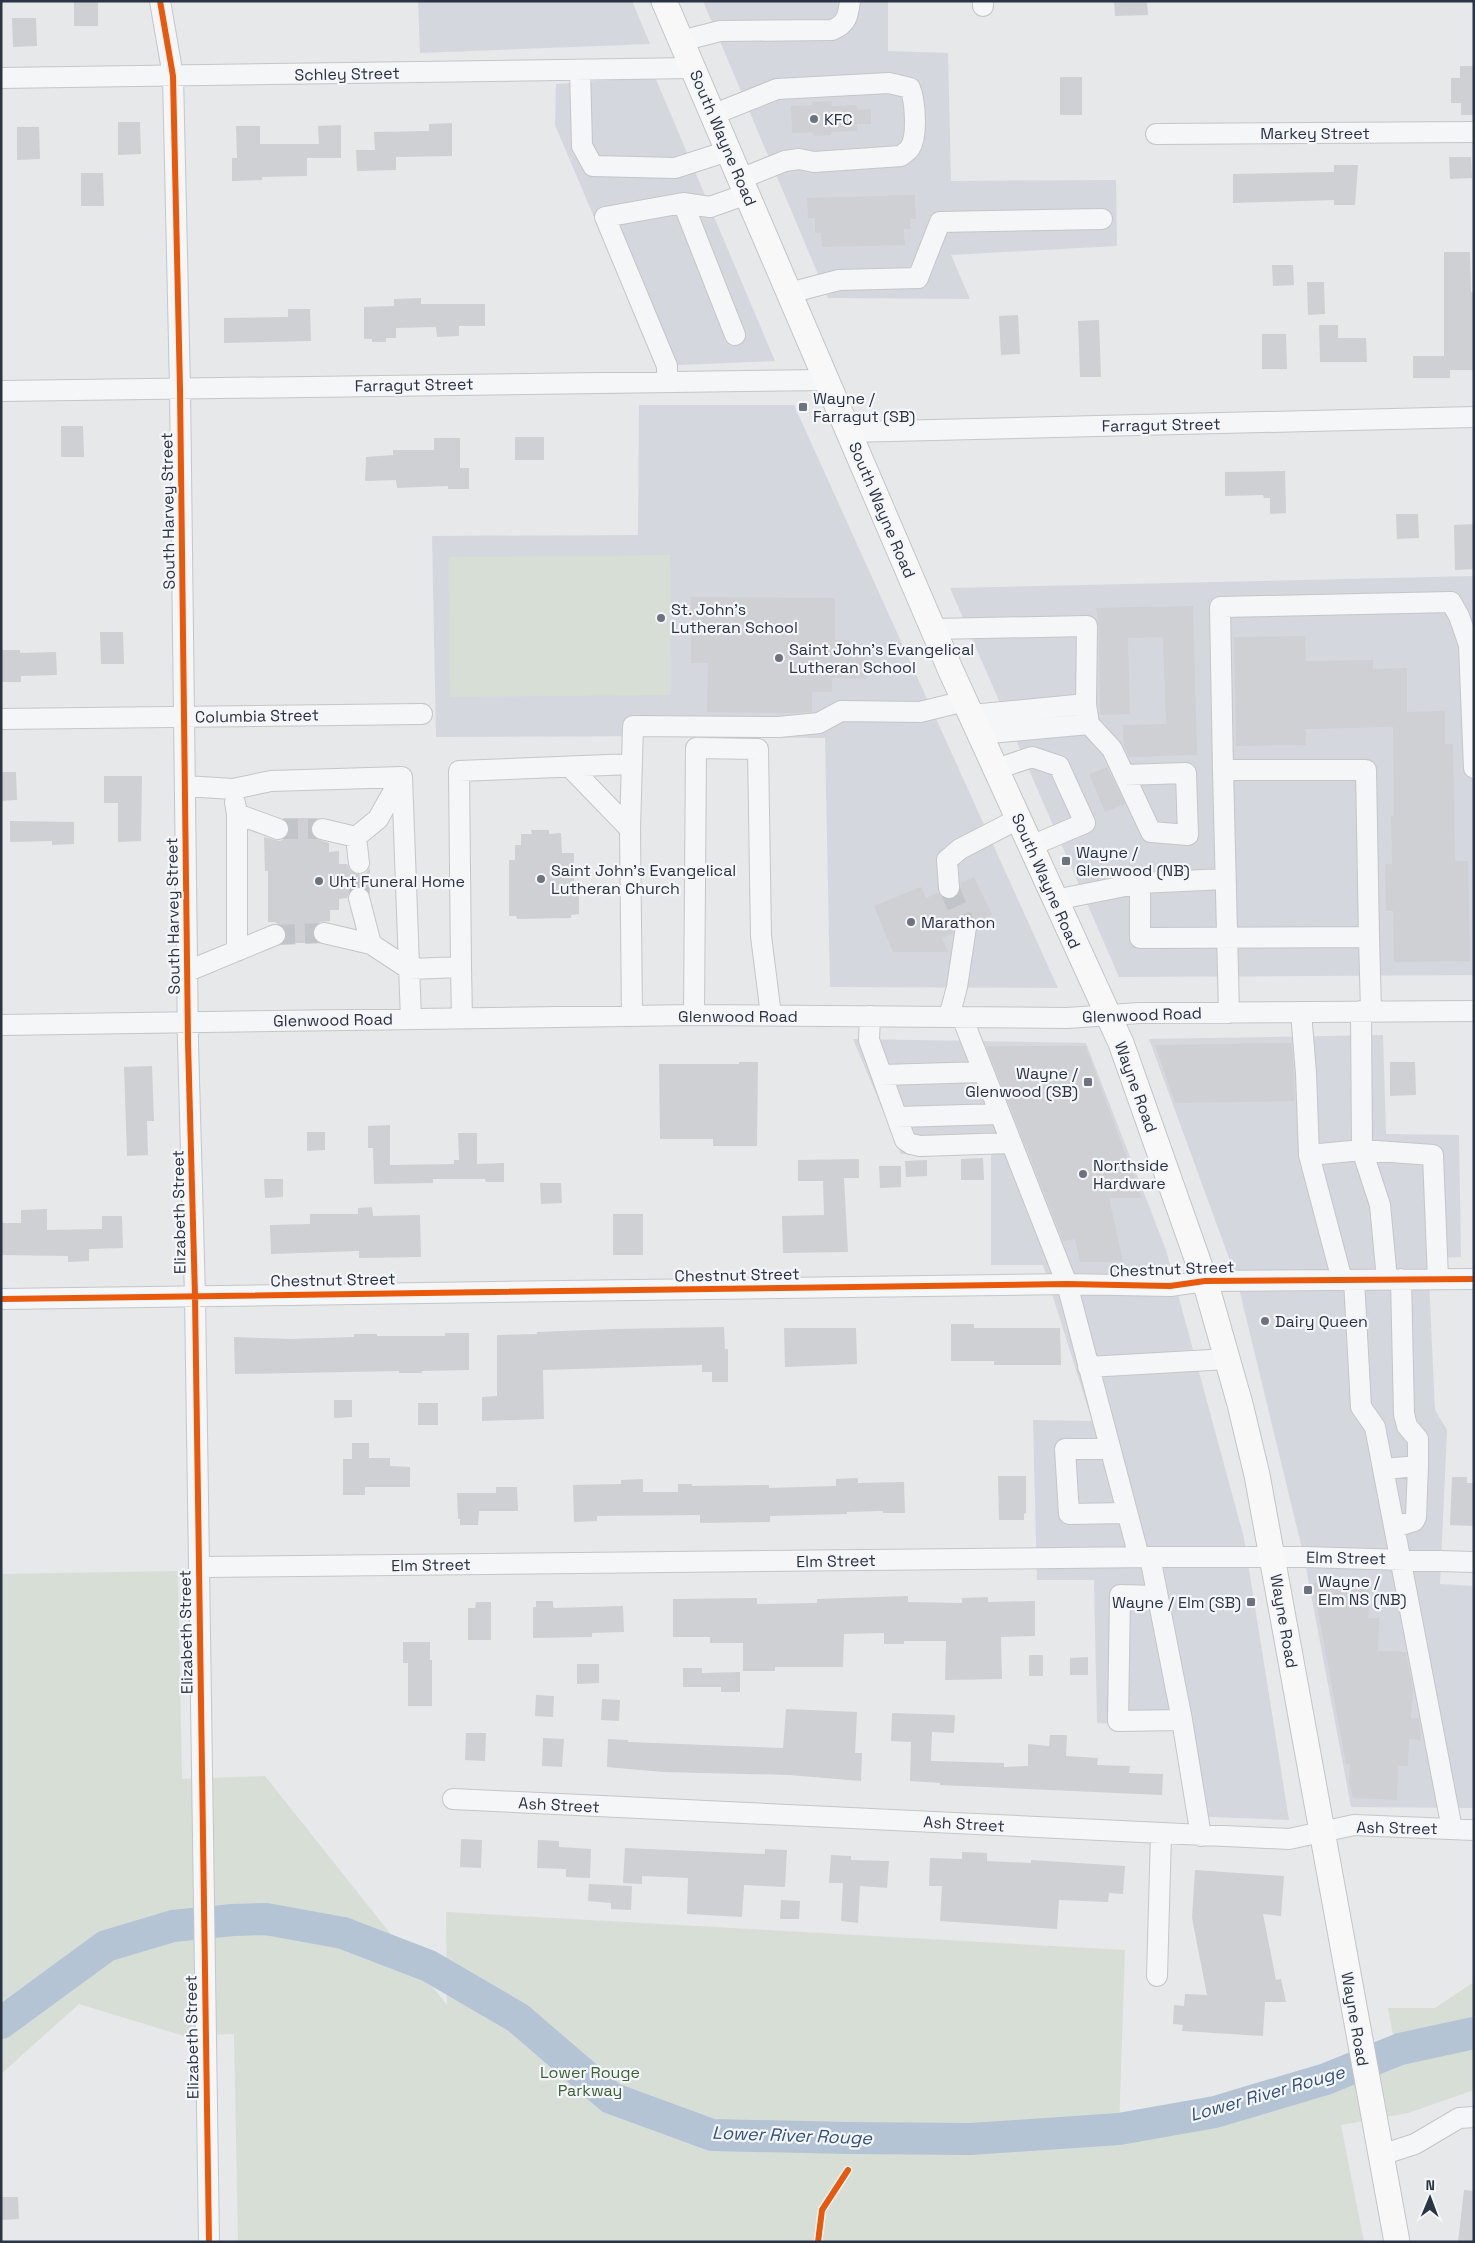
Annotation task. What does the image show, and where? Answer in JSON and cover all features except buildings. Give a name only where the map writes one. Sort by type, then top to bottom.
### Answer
[{"type":"main road","name":"South Wayne Road","points":[[664,1],[933,629],[1109,1016]]},
{"type":"main road","name":"Wayne Road","points":[[1109,1016],[1121,1043],[1205,1281],[1228,1359],[1255,1466],[1323,1833],[1354,2018],[1397,2242]]},
{"type":"street","name":"South Harvey Street","points":[[160,1],[173,76],[180,388],[188,1021]]},
{"type":"street","points":[[681,41],[720,31],[832,30],[842,26],[848,18],[850,1]]},
{"type":"street","name":"Schley Street","points":[[1,78],[692,68]]},
{"type":"street","points":[[580,70],[582,146],[593,166],[674,168],[728,151]]},
{"type":"street","points":[[667,382],[667,366],[606,217],[682,202],[710,207],[785,160],[799,159],[814,162],[901,156],[909,150],[914,139],[914,96],[910,88],[889,83],[777,88],[712,115]]},
{"type":"street","name":"Markey Street","points":[[1156,134],[1474,132]]},
{"type":"street","points":[[682,202],[735,335]]},
{"type":"street","points":[[788,293],[839,280],[918,278],[940,222],[1102,219]]},
{"type":"street","name":"Farragut Street","points":[[1,391],[826,380]]},
{"type":"street","name":"Farragut Street","points":[[848,432],[1474,417]]},
{"type":"street","points":[[1229,1013],[1220,607],[1451,602],[1459,616],[1469,645],[1474,768]]},
{"type":"street","points":[[933,629],[1087,626],[1086,704],[1088,724],[1112,749],[1124,775]]},
{"type":"street","points":[[972,717],[1086,704]]},
{"type":"street","points":[[632,1016],[630,830],[633,726],[779,727],[819,723],[841,711],[920,712],[1088,724]]},
{"type":"street","name":"Columbia Street","points":[[1,719],[422,714]]},
{"type":"street","points":[[694,1015],[696,748],[758,749],[761,936],[771,1015]]},
{"type":"street","points":[[996,769],[1032,757],[1059,766],[1084,823],[1031,846]]},
{"type":"street","points":[[462,1018],[459,771],[632,764]]},
{"type":"street","points":[[570,768],[630,830]]},
{"type":"street","points":[[1223,770],[1366,770],[1369,937],[1362,1150],[1380,1205],[1394,1279],[1404,1414],[1407,1426],[1418,1439],[1416,1517],[1414,1521],[1395,1527]]},
{"type":"street","points":[[185,786],[233,789],[271,781],[402,777]]},
{"type":"street","points":[[356,837],[378,819],[402,777]]},
{"type":"street","points":[[402,777],[411,1019]]},
{"type":"street","points":[[233,789],[237,814],[237,951]]},
{"type":"street","points":[[237,814],[278,829]]},
{"type":"street","points":[[949,888],[946,860],[960,849],[1018,819]]},
{"type":"street","points":[[322,829],[356,837]]},
{"type":"street","points":[[356,837],[359,863]]},
{"type":"street","points":[[1055,900],[1140,882],[1225,878]]},
{"type":"street","points":[[1140,882],[1140,938],[1226,936],[1369,937]]},
{"type":"street","points":[[359,898],[371,944]]},
{"type":"street","points":[[966,927],[957,987],[955,1017],[983,1072],[1066,1284],[1127,1514],[1157,1596],[1182,1720],[1201,1836]]},
{"type":"street","points":[[324,933],[371,944],[409,969],[461,966]]},
{"type":"street","points":[[188,971],[276,935]]},
{"type":"street","name":"Glenwood Road","points":[[1,1025],[694,1015],[1067,1018],[1229,1013],[1474,1011]]},
{"type":"street","points":[[1301,1012],[1306,1072],[1309,1155],[1348,1280],[1361,1407],[1376,1427],[1452,1829]]},
{"type":"street","points":[[870,1016],[869,1040],[905,1140],[911,1144],[1011,1143]]},
{"type":"street","name":"Elizabeth Street","points":[[188,1021],[195,1296],[209,2242]]},
{"type":"street","points":[[882,1075],[983,1072]]},
{"type":"street","points":[[897,1117],[1000,1114]]},
{"type":"street","points":[[1309,1155],[1362,1150],[1433,1154],[1438,1279]]},
{"type":"street","name":"Chestnut Street","points":[[1,1299],[1066,1284],[1170,1286],[1205,1281],[1474,1279]]},
{"type":"street","points":[[1088,1367],[1228,1359]]},
{"type":"street","points":[[1110,1449],[1065,1449],[1069,1514],[1127,1514]]},
{"type":"street","points":[[1384,1469],[1418,1466]]},
{"type":"street","name":"Elm Street","points":[[199,1567],[1144,1557],[1272,1557],[1474,1562]]},
{"type":"street","points":[[1157,1596],[1120,1596],[1118,1720],[1182,1720]]},
{"type":"street","name":"Ash Street","points":[[453,1799],[1289,1839],[1354,1825],[1474,1830]]},
{"type":"street","points":[[1157,1976],[1161,1834]]},
{"type":"street","points":[[1381,2155],[1415,2144],[1458,2118],[1474,2117]]},
{"type":"shaded area","points":[[418,1],[632,1],[650,44],[420,53]]},
{"type":"shaded area","points":[[703,1],[888,1],[888,51],[948,53],[951,181],[1116,180],[1117,246],[951,255],[970,299],[828,298]]},
{"type":"shaded area","points":[[655,77],[775,361],[657,366],[555,125],[556,84]]},
{"type":"shaded area","name":"St. John's Lutheran School","points":[[639,405],[794,405],[1058,988],[830,987],[825,738],[660,736],[436,737],[432,536],[638,535]]},
{"type":"shaded area","points":[[1474,576],[1474,975],[1119,977],[950,588]]},
{"type":"shaded area","points":[[1383,1035],[1386,1134],[1459,1135],[1461,1257],[1428,1258],[1435,1410],[1447,1430],[1440,1584],[1474,1586],[1474,1808],[1351,1807],[1304,1557],[1237,1280],[1149,1039]]},
{"type":"shaded area","points":[[853,1039],[1086,1043],[1166,1250],[1244,1538],[1289,1820],[1187,1816],[1174,1727],[1097,1723],[1094,1580],[1037,1580],[1033,1420],[1092,1421],[1043,1265],[991,1265],[991,1151],[901,1154]]},
{"type":"green space","points":[[670,555],[671,695],[450,697],[449,557]]},
{"type":"green space","name":"Lower Rouge Parkway","points":[[178,1571],[182,1779],[265,1776],[447,2005],[446,1912],[1125,1950],[1119,2129],[1215,2112],[1326,2079],[1396,2051],[1388,2008],[1435,2008],[1474,1982],[1474,2090],[1408,2113],[1341,2125],[1364,2242],[238,2242],[234,2034],[184,2036],[79,2004],[1,2074],[1,1574]]},
{"type":"waterway","name":"Lower River Rouge","points":[[1,2023],[106,1946],[173,1926],[266,1919],[343,1933],[429,1966],[518,2018],[611,2098],[712,2135],[971,2139],[1119,2129],[1215,2112],[1326,2079],[1400,2049],[1474,2033]]},
{"type":"tunnel","points":[[278,829],[322,829]]},
{"type":"tunnel","points":[[359,863],[359,898]]},
{"type":"tunnel","points":[[949,888],[966,927]]},
{"type":"tunnel","points":[[275,935],[324,933]]},
{"type":"cycle path","points":[[160,1],[173,76],[180,389],[188,1042],[195,1296],[209,2242]]},
{"type":"cycle path","points":[[1,1299],[1067,1284],[1170,1286],[1205,1281],[1474,1279]]},
{"type":"cycle path","points":[[818,2242],[822,2210],[848,2170]]},
{"type":"place","name":"KFC","points":[[814,119]]},
{"type":"place","name":"Wayne / Farragut (SB)","points":[[803,407]]},
{"type":"place","name":"St. John's Lutheran School","points":[[661,618]]},
{"type":"place","name":"Saint John's Evangelical Lutheran School","points":[[779,658]]},
{"type":"place","name":"Wayne / Glenwood (NB)","points":[[1066,861]]},
{"type":"place","name":"Saint John's Evangelical Lutheran Church","points":[[541,879]]},
{"type":"place","name":"Uht Funeral Home","points":[[319,881]]},
{"type":"place","name":"Marathon","points":[[911,922]]},
{"type":"place","name":"Wayne / Glenwood (SB)","points":[[1088,1082]]},
{"type":"place","name":"Northside Hardware","points":[[1083,1174]]},
{"type":"place","name":"Dairy Queen","points":[[1265,1321]]},
{"type":"place","name":"Wayne / Elm NS (NB)","points":[[1308,1590]]},
{"type":"place","name":"Wayne / Elm (SB)","points":[[1251,1602]]}]
